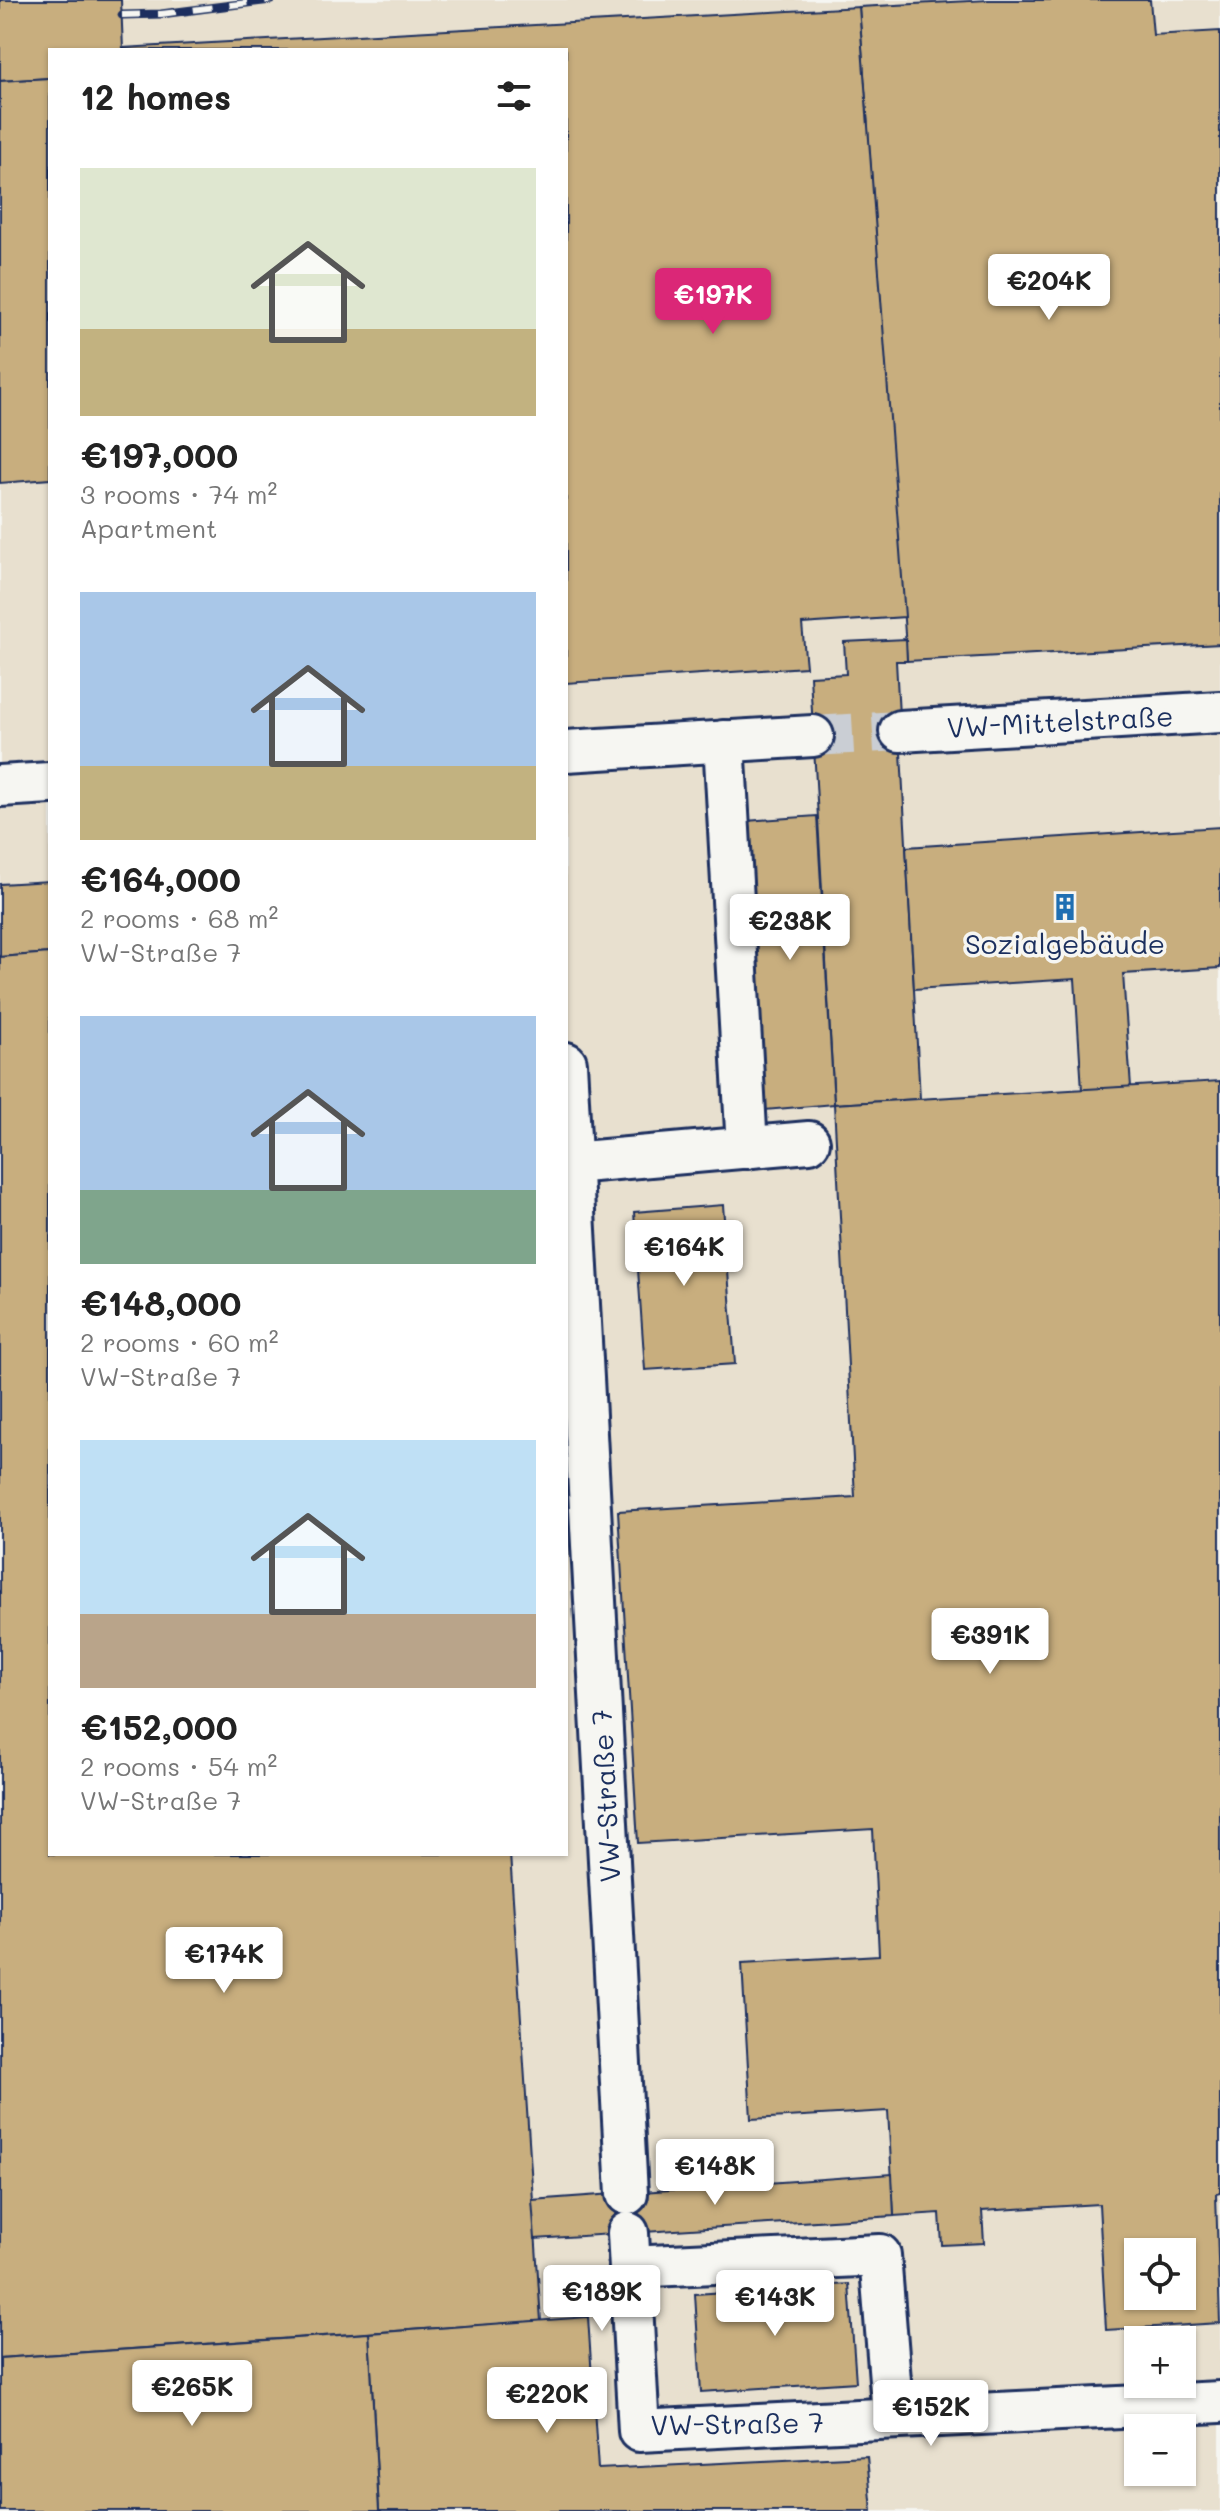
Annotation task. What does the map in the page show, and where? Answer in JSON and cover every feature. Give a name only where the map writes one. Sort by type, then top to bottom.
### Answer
[{"type":"street","name":"VW-Mittelstraße","points":[[900,731],[1220,712]]},
{"type":"street","points":[[568,751],[813,736]]},
{"type":"street","points":[[724,741],[747,1148]]},
{"type":"street","points":[[0,786],[48,783]]},
{"type":"street","name":"VW-Straße 7","points":[[568,1103],[639,2431],[1220,2402]]},
{"type":"street","points":[[571,1163],[809,1142]]},
{"type":"street","points":[[628,2231],[880,2255],[893,2418]]},
{"type":"shaded area","points":[[0,0],[1220,0],[1220,2511],[0,2511]]},
{"type":"building","points":[[0,0],[121,0],[123,48],[48,48],[48,78],[0,81]]},
{"type":"building","points":[[988,0],[1150,0],[1153,35],[1220,31],[1220,644],[907,661],[859,7]]},
{"type":"building","points":[[859,7],[905,617],[802,624],[806,667],[568,683],[568,48],[123,48]]},
{"type":"building","points":[[48,78],[48,479],[0,483],[0,81]]},
{"type":"building","points":[[906,639],[907,661],[896,661],[920,1099],[834,1104],[810,676],[846,674],[844,642]]},
{"type":"building","points":[[817,816],[834,1104],[765,1110],[746,821]]},
{"type":"building","name":"Sozialgebäude","points":[[1220,827],[1220,968],[1123,974],[1131,1087],[1082,1090],[1075,979],[914,989],[906,847]]},
{"type":"building","points":[[48,881],[48,953],[0,957],[0,884]]},
{"type":"building","points":[[48,953],[48,1856],[510,1856],[541,2321],[0,2358],[0,957]]},
{"type":"building","points":[[1220,1081],[1220,2193],[1216,2194],[1220,2323],[1124,2326],[1124,2329],[1106,2330],[1099,2204],[982,2211],[984,2243],[942,2245],[940,2213],[894,2216],[888,2111],[751,2119],[742,1963],[879,1955],[873,1829],[638,1843],[618,1511],[855,1497],[834,1104]]},
{"type":"building","points":[[723,1205],[735,1364],[645,1370],[634,1212]]},
{"type":"building","points":[[892,2174],[894,2216],[535,2239],[532,2200]]},
{"type":"building","points":[[849,2284],[856,2382],[701,2392],[695,2294]]},
{"type":"building","points":[[588,2317],[598,2469],[867,2456],[872,2511],[379,2511],[369,2333]]},
{"type":"building","points":[[369,2333],[379,2511],[0,2511],[0,2358]]},
{"type":"tunnel","points":[[813,736],[900,731]]},
{"type":"railway","points":[[122,15],[161,14],[271,0]]},
{"type":"place","name":"Sozialgebäude","points":[[1065,907]]}]
